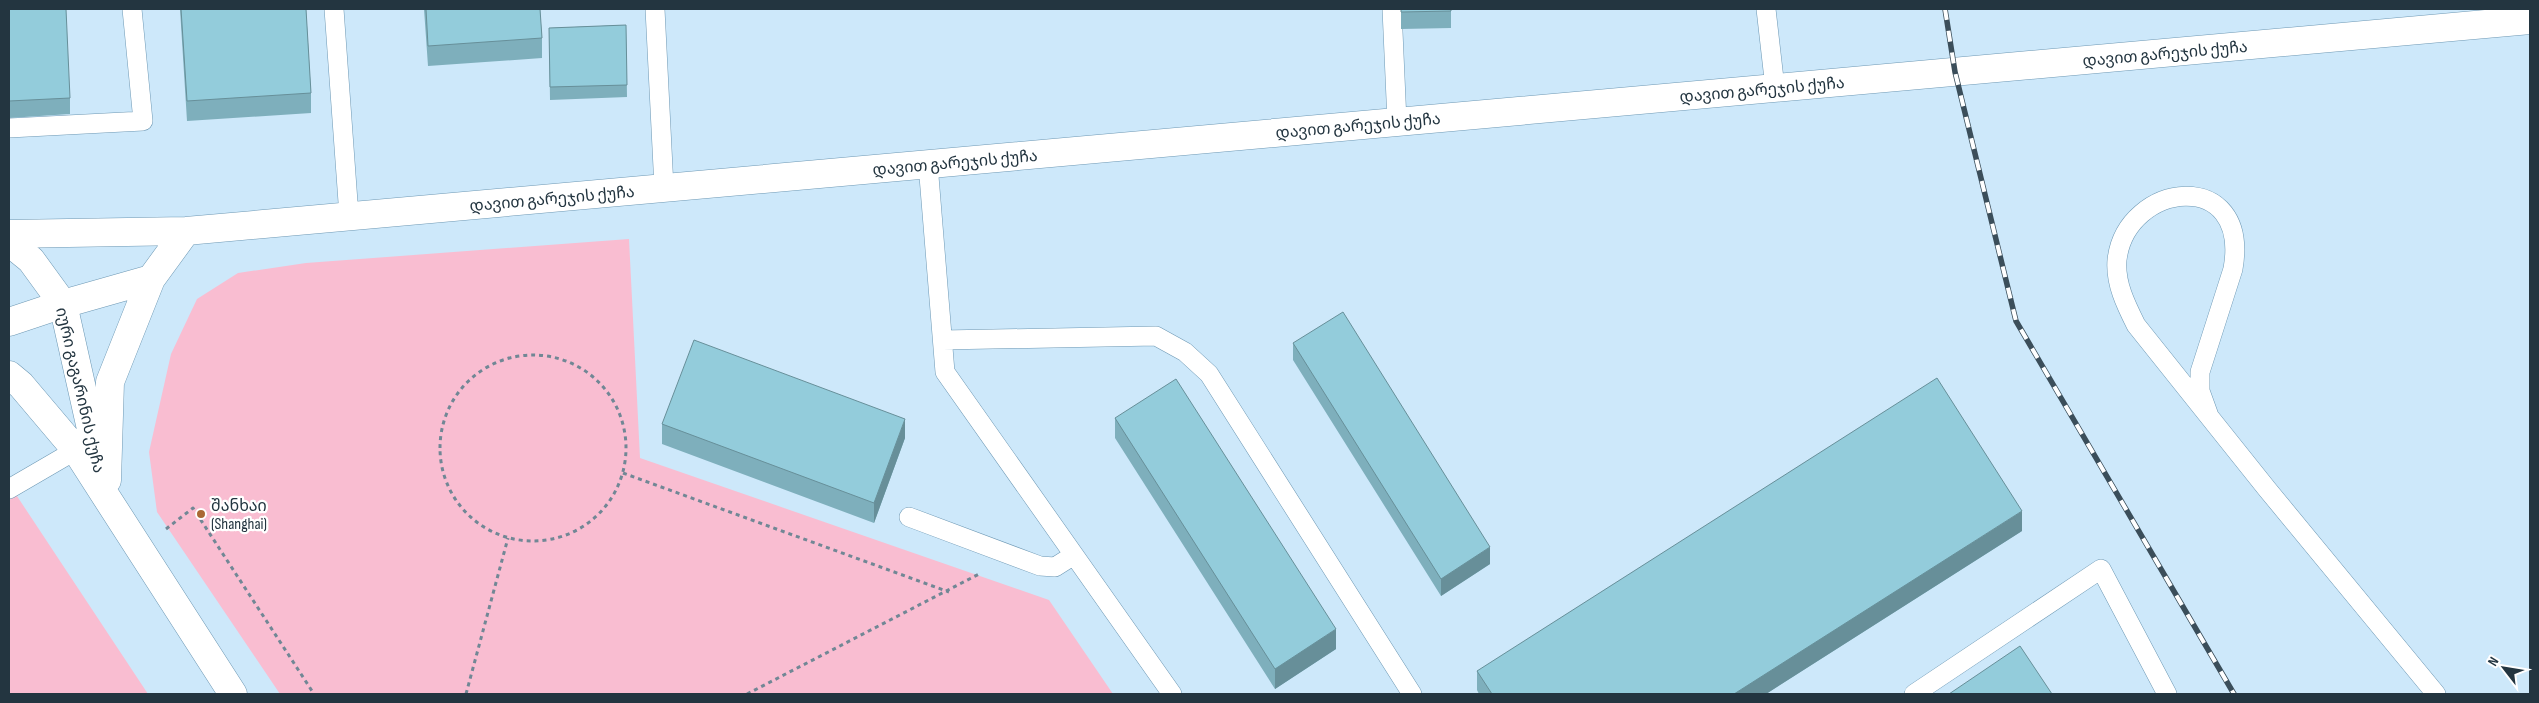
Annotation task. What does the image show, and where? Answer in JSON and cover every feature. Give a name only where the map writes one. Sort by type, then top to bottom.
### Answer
[{"type":"street","name":"დავით გარეჯის ქუჩა","points":[[9,234],[186,231],[2530,20]]},
{"type":"street","points":[[9,322],[151,278],[186,231]]},
{"type":"street","name":"იური გაგარინის ქუჩა","points":[[9,242],[31,260],[63,304],[106,497]]},
{"type":"street","name":"იური გაგარინის ქუჩა","points":[[106,497],[110,382],[151,278]]},
{"type":"street","name":"იური გაგარინის ქუჩა","points":[[9,375],[21,385],[76,450],[233,694]]},
{"type":"lane","points":[[9,128],[143,121],[132,9]]},
{"type":"lane","points":[[334,9],[349,216]]},
{"type":"lane","points":[[655,9],[664,188]]},
{"type":"lane","points":[[1392,9],[1397,122]]},
{"type":"lane","points":[[1766,9],[1774,88]]},
{"type":"lane","points":[[928,164],[945,372],[1172,694]]},
{"type":"lane","points":[[2209,416],[2200,391],[2200,372],[2233,269],[2236,252],[2235,238],[2232,227],[2220,208],[2196,196],[2182,195],[2164,199],[2133,224],[2121,242],[2117,260],[2118,281],[2125,304],[2136,325],[2209,416],[2436,694]]},
{"type":"lane","points":[[943,340],[1156,336],[1185,352],[1209,374],[1412,694]]},
{"type":"lane","points":[[9,489],[76,450]]},
{"type":"lane","points":[[909,517],[1040,566],[1055,567],[1074,555]]},
{"type":"lane","points":[[1914,694],[2101,568],[2167,694]]},
{"type":"path","points":[[548,355],[578,366],[603,385],[619,412],[626,442],[623,473],[611,500],[591,521],[566,536],[537,541],[508,538],[480,525],[457,503],[443,475],[440,444],[447,413],[463,386],[488,366],[517,356],[548,355]]},
{"type":"path","points":[[623,473],[949,592]]},
{"type":"path","points":[[140,549],[193,508],[314,694]]},
{"type":"path","points":[[466,694],[508,538]]},
{"type":"path","points":[[747,694],[949,592],[1012,555]]},
{"type":"shaded area","points":[[629,239],[640,458],[1049,600],[1113,694],[280,694],[157,512],[149,452],[171,354],[197,299],[238,273],[306,263]]},
{"type":"shaded area","points":[[9,484],[148,694],[9,694]]},
{"type":"building","points":[[9,9],[66,9],[70,98],[9,101]]},
{"type":"building","points":[[181,9],[306,9],[311,93],[187,101]]},
{"type":"building","points":[[426,9],[540,9],[542,38],[428,46]]},
{"type":"building","points":[[1401,9],[1451,9],[1451,11],[1401,12]]},
{"type":"building","points":[[626,25],[627,85],[550,87],[549,28]]},
{"type":"building","points":[[1343,312],[1490,547],[1441,579],[1293,343]]},
{"type":"building","points":[[694,340],[905,419],[874,503],[662,424]]},
{"type":"building","points":[[1937,378],[2022,511],[1734,694],[1492,694],[1477,671]]},
{"type":"building","points":[[1176,379],[1336,629],[1275,669],[1115,418]]},
{"type":"building","points":[[2020,646],[2052,694],[1949,694]]},
{"type":"railway","points":[[1945,9],[1955,72],[2016,321],[2234,694]]},
{"type":"place","name":"შანხაი (Shanghai)","points":[[201,514]]}]
